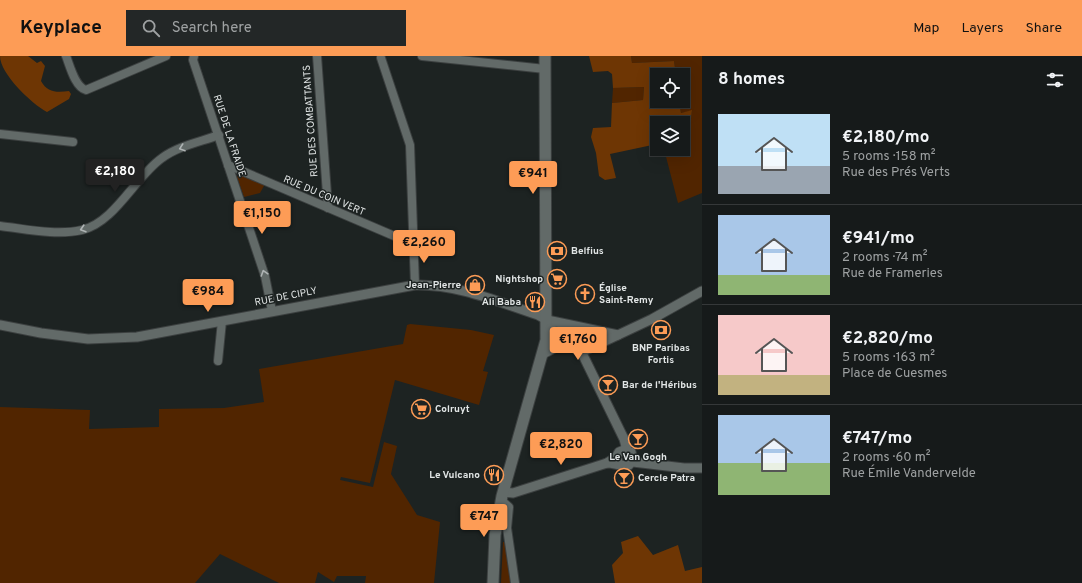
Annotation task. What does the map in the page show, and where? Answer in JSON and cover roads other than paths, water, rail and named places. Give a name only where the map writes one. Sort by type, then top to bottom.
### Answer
[{"type":"main road","points":[[493,583],[495,535],[502,496],[543,354],[547,324],[544,56]]},
{"type":"street","points":[[66,56],[78,84],[81,89],[86,90],[166,56]]},
{"type":"street","name":"RUE DES COMBATTANTS","points":[[317,56],[328,208]]},
{"type":"street","points":[[422,56],[544,70]]},
{"type":"street","name":"RUE DE LA FRAIDE","points":[[193,57],[265,276],[272,311]]},
{"type":"street","points":[[383,57],[410,145],[415,285]]},
{"type":"street","points":[[0,134],[73,142]]},
{"type":"street","points":[[0,226],[61,233],[87,228],[104,219],[162,158],[174,151],[219,135]]},
{"type":"street","name":"RUE DU COIN VERT","points":[[228,165],[413,244]]},
{"type":"street","name":"RUE DE CIPLY","points":[[0,325],[41,333],[88,339],[137,336],[415,285],[436,285],[459,289],[538,315],[547,324]]},
{"type":"street","points":[[547,324],[577,350],[585,350],[618,335],[702,291]]},
{"type":"street","points":[[218,361],[222,321]]},
{"type":"street","points":[[547,324],[576,327],[618,335]]},
{"type":"street","points":[[571,344],[572,334],[576,327]]},
{"type":"street","points":[[585,350],[593,340],[588,329]]},
{"type":"street","points":[[543,354],[558,346],[571,344]]},
{"type":"street","points":[[585,350],[624,439],[627,450],[633,454],[633,462]]},
{"type":"street","points":[[617,460],[619,452],[627,450]]},
{"type":"street","points":[[515,583],[507,528],[509,507],[502,496],[617,460],[627,466],[633,462],[684,468],[702,468]]},
{"type":"street","points":[[506,480],[521,489]]},
{"type":"place","name":"Belfius","points":[[557,251]]},
{"type":"place","name":"Nightshop","points":[[557,279]]},
{"type":"place","name":"Jean-Pierre","points":[[475,285]]},
{"type":"place","name":"Église Saint-Remy","points":[[585,294]]},
{"type":"place","name":"Ali Baba","points":[[535,302]]},
{"type":"place","name":"BNP Paribas Fortis","points":[[661,330]]},
{"type":"place","name":"Bar de l'Héribus","points":[[608,385]]},
{"type":"place","name":"Colruyt","points":[[421,409]]},
{"type":"place","name":"Le Van Gogh","points":[[638,439]]},
{"type":"place","name":"Le Vulcano","points":[[494,475]]},
{"type":"place","name":"Cercle Patra","points":[[624,478]]}]
